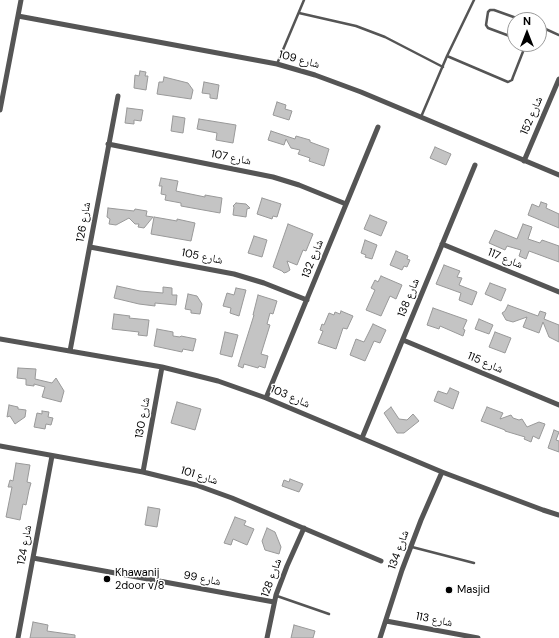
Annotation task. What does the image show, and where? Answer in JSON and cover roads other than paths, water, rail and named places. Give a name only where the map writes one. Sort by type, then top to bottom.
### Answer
[{"type":"street","points":[[0,110],[21,0]]},
{"type":"street","name":"شارع 109","points":[[18,16],[277,64],[338,83],[559,175]]},
{"type":"street","name":"شارع 152","points":[[524,161],[559,79]]},
{"type":"street","name":"شارع 126","points":[[70,352],[118,96]]},
{"type":"street","name":"شارع 132","points":[[266,398],[378,127]]},
{"type":"street","name":"شارع 107","points":[[108,144],[273,177],[305,187],[346,204]]},
{"type":"street","name":"شارع 138","points":[[362,438],[475,166]]},
{"type":"street","name":"شارع 117","points":[[442,244],[559,292]]},
{"type":"street","name":"شارع 105","points":[[90,247],[234,274],[264,283],[307,300]]},
{"type":"street","name":"شارع 103","points":[[0,339],[162,367],[218,381],[266,398],[442,472],[559,515]]},
{"type":"street","name":"شارع 115","points":[[403,340],[559,405]]},
{"type":"street","name":"شارع 130","points":[[143,472],[162,367]]},
{"type":"street","name":"شارع 101","points":[[0,446],[143,472],[214,491],[381,561]]},
{"type":"street","name":"شارع 124","points":[[18,638],[52,456]]},
{"type":"street","name":"شارع 134","points":[[380,638],[411,547],[442,472]]},
{"type":"street","name":"شارع 128","points":[[267,638],[276,595],[304,528]]},
{"type":"street","name":"شارع 99","points":[[33,558],[274,602]]},
{"type":"street","name":"شارع 113","points":[[386,621],[478,638]]},
{"type":"lane","points":[[277,64],[304,0]]},
{"type":"lane","points":[[420,117],[474,0]]},
{"type":"lane","points":[[507,15],[490,10],[488,12],[486,25],[488,28],[507,35]]},
{"type":"lane","points":[[299,13],[356,26],[385,37],[443,67]]},
{"type":"lane","points":[[547,30],[559,35]]},
{"type":"lane","points":[[447,56],[508,82],[512,80],[523,52]]},
{"type":"lane","points":[[411,547],[474,563]]},
{"type":"lane","points":[[276,595],[329,614]]},
{"type":"place","name":"Khawanij 2door v/8","points":[[107,579]]},
{"type":"place","name":"Masjid","points":[[449,590]]}]
